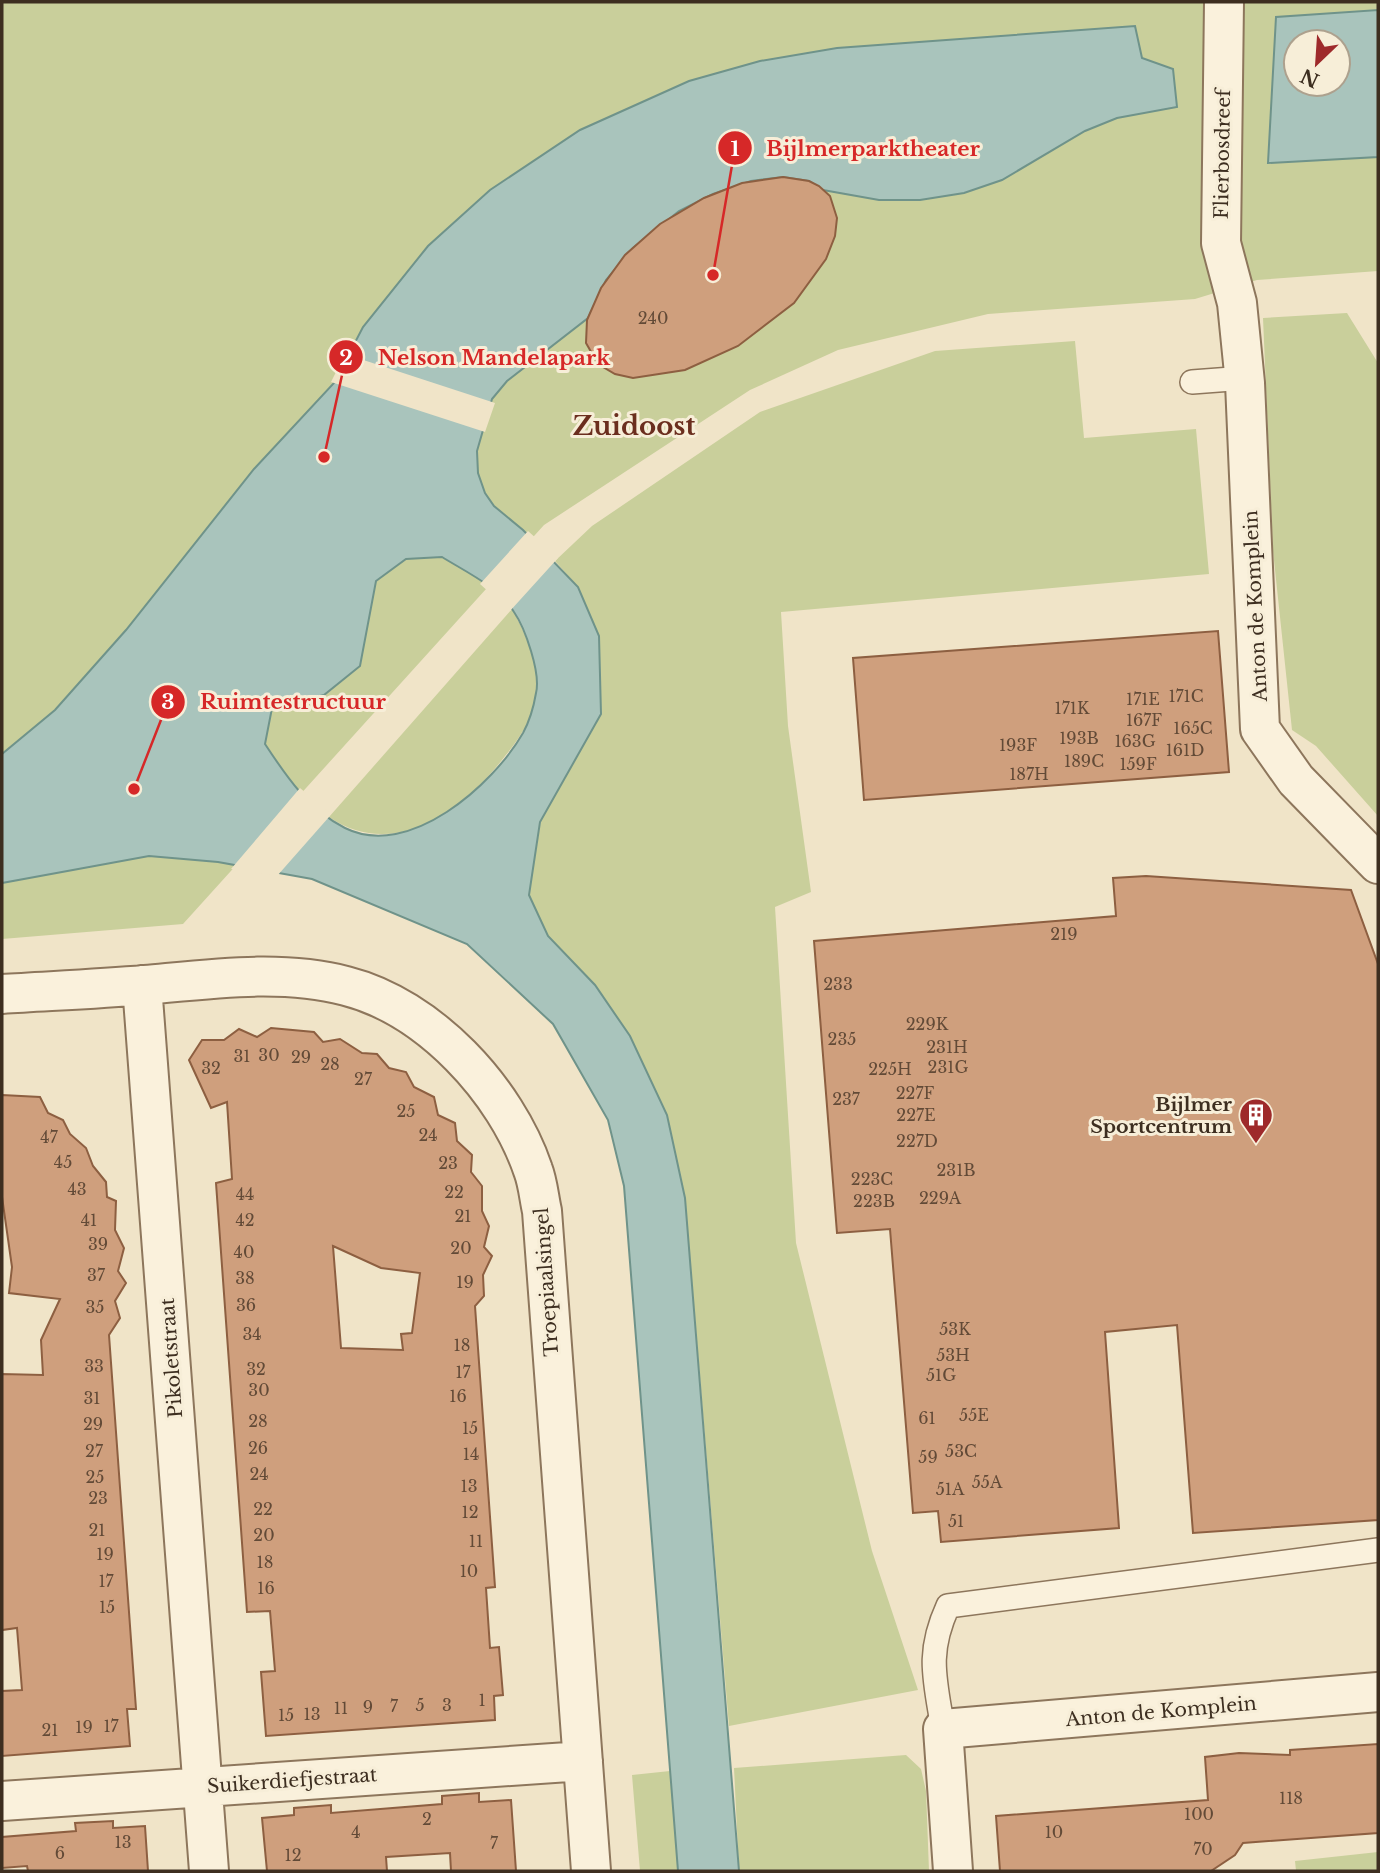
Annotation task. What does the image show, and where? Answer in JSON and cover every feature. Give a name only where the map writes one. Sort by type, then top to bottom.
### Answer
[{"type":"street","name":"Flierbosdreef","points":[[1224,2],[1221,243],[1237,303]]},
{"type":"street","name":"Anton de Komplein","points":[[1237,303],[1245,378],[1261,729],[1296,780],[1378,864]]},
{"type":"street","name":"Troepiaalsingel","points":[[142,985],[233,978],[287,978],[347,986],[401,1010],[436,1032],[468,1064],[494,1095],[505,1114],[533,1170],[542,1211],[590,1871]]},
{"type":"street","points":[[2,994],[142,985]]},
{"type":"street","name":"Pikoletstraat","points":[[142,985],[209,1871]]},
{"type":"street","name":"Anton de Komplein","points":[[943,1729],[1378,1692]]},
{"type":"street","points":[[943,1729],[953,1871]]},
{"type":"street","name":"Suikerdiefjestraat","points":[[2,1801],[583,1760]]},
{"type":"lane","points":[[1192,382],[1245,378]]},
{"type":"lane","points":[[943,1729],[933,1668],[935,1634],[948,1606],[1378,1550]]},
{"type":"green space","points":[[2,2],[1378,2],[1378,271],[1257,280],[1195,299],[988,314],[838,350],[750,390],[544,525],[183,924],[2,939]]},
{"type":"green space","points":[[1347,313],[1378,363],[1378,816],[1316,746],[1292,730],[1273,551],[1263,318]]},
{"type":"green space","points":[[1075,341],[1084,438],[1196,429],[1209,574],[781,612],[788,726],[811,892],[775,907],[796,1243],[872,1551],[918,1690],[729,1726],[685,1198],[667,1115],[595,985],[548,936],[529,895],[578,587],[555,561],[592,526],[760,412],[935,351]]},
{"type":"green space","points":[[512,609],[526,637],[536,669],[536,699],[521,734],[488,776],[449,811],[426,824],[403,832],[379,834],[354,830],[329,817]]},
{"type":"green space","points":[[906,1755],[921,1769],[926,1791],[929,1871],[739,1871],[734,1768]]},
{"type":"green space","points":[[670,1771],[678,1871],[640,1871],[632,1775]]},
{"type":"green space","points":[[1378,1852],[1378,1871],[1296,1871],[1295,1861]]},
{"type":"water","points":[[1378,10],[1378,157],[1268,163],[1276,17]]},
{"type":"water","points":[[1135,26],[1142,58],[1173,69],[1177,107],[1117,118],[1085,131],[1002,180],[964,193],[920,200],[879,200],[823,190],[809,181],[783,177],[751,181],[713,194],[679,211],[633,248],[606,280],[588,318],[507,381],[492,399],[477,451],[478,473],[485,493],[494,506],[523,530],[578,587],[599,636],[601,714],[540,822],[529,895],[548,936],[595,985],[630,1036],[667,1115],[685,1198],[739,1871],[678,1871],[624,1186],[608,1120],[553,1024],[467,944],[312,879],[218,862],[149,856],[2,883],[2,754],[55,710],[126,630],[254,469],[334,383],[363,327],[428,246],[490,190],[580,130],[689,81],[760,61],[837,48]],"holes":[[[442,557],[500,595],[508,603],[523,629],[531,651],[537,684],[527,724],[492,774],[447,812],[422,826],[396,834],[370,835],[345,828],[309,802],[265,744],[272,708],[324,695],[360,666],[376,581],[406,559]]]},
{"type":"pier","points":[[345,354],[495,403],[485,432],[331,382]]},
{"type":"pier","points":[[528,531],[558,558],[510,611],[480,584]]},
{"type":"pier","points":[[300,788],[331,814],[329,817],[277,876],[231,869]]},
{"type":"building","points":[[783,177],[809,181],[819,186],[830,196],[837,218],[835,236],[826,259],[794,303],[738,346],[685,370],[633,378],[615,374],[598,364],[586,343],[587,320],[601,288],[625,255],[660,224],[704,198],[742,183]]},
{"type":"building","points":[[1218,631],[1229,772],[864,800],[853,658]]},
{"type":"building","points":[[1146,876],[1351,890],[1378,964],[1378,1520],[1193,1533],[1177,1325],[1105,1332],[1119,1528],[941,1542],[938,1511],[913,1513],[890,1229],[837,1233],[814,941],[1116,916],[1113,878]]},
{"type":"building","points":[[271,1028],[314,1032],[323,1042],[340,1039],[362,1053],[377,1054],[389,1068],[406,1072],[414,1087],[434,1097],[438,1115],[455,1123],[457,1141],[472,1155],[471,1172],[482,1186],[482,1211],[489,1226],[484,1247],[492,1256],[483,1275],[484,1296],[475,1306],[495,1587],[486,1588],[490,1648],[499,1647],[503,1695],[494,1696],[495,1720],[266,1736],[261,1672],[275,1671],[270,1611],[247,1612],[216,1183],[232,1179],[227,1102],[211,1108],[189,1060],[202,1040],[224,1040],[239,1029],[257,1037]],"holes":[[[333,1246],[381,1268],[420,1273],[412,1333],[401,1334],[403,1350],[341,1348]]]},
{"type":"building","points":[[2,1095],[40,1097],[48,1113],[63,1120],[70,1134],[86,1148],[93,1166],[106,1182],[107,1197],[116,1201],[115,1230],[124,1248],[118,1271],[126,1283],[115,1301],[120,1318],[109,1335],[136,1709],[127,1709],[130,1746],[2,1756],[2,1691],[22,1690],[17,1628],[2,1630],[2,1374],[43,1375],[41,1340],[60,1299],[9,1293],[12,1267],[2,1197]]},
{"type":"building","points":[[1378,1744],[1378,1833],[1243,1843],[1235,1855],[1211,1871],[1000,1871],[996,1816],[1208,1800],[1205,1757],[1239,1753],[1290,1755],[1290,1750]]},
{"type":"building","points":[[479,1793],[479,1802],[511,1800],[516,1871],[451,1871],[450,1853],[386,1857],[387,1871],[267,1871],[262,1818],[294,1815],[294,1808],[331,1805],[331,1813],[442,1804],[442,1796]]},
{"type":"building","points":[[113,1821],[113,1828],[145,1826],[148,1871],[28,1871],[27,1866],[2,1868],[2,1837],[76,1831],[75,1823]]},
{"type":"place","name":"Bijlmerparktheater","points":[[713,275]]},
{"type":"place","name":"Nelson Mandelapark","points":[[324,457]]},
{"type":"place","name":"Ruimtestructuur","points":[[134,789]]},
{"type":"place","name":"Bijlmer Sportcentrum","points":[[1256,1145]]},
{"type":"district","name":"Zuidoost","points":[[634,426]]}]
